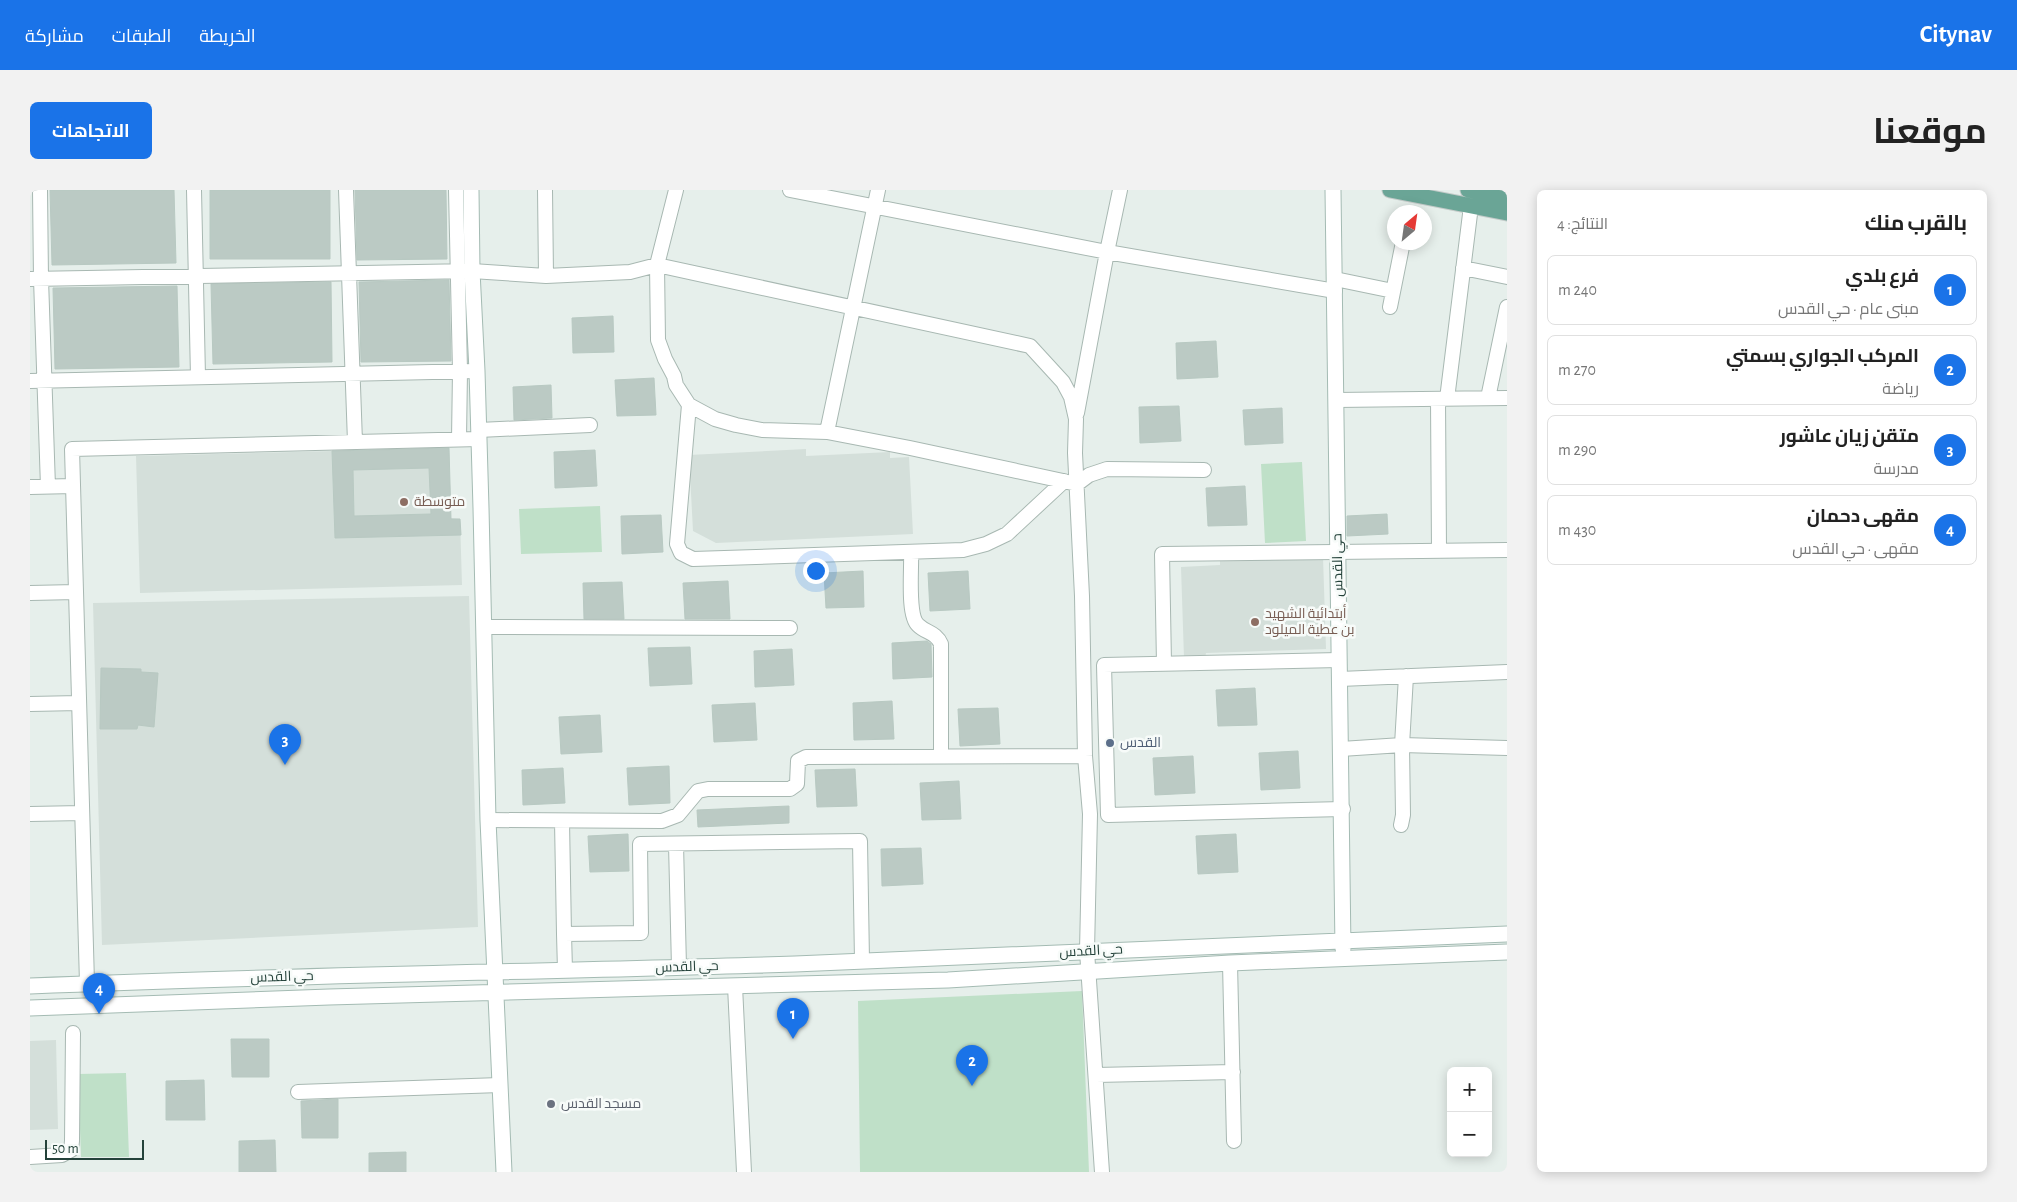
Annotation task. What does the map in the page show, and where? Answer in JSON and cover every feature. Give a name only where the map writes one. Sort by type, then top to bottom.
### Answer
[{"type":"main road","points":[[1390,190],[1507,213]]},
{"type":"main road","points":[[1468,190],[1507,198]]},
{"type":"street","points":[[40,190],[36,279],[45,381],[48,487]]},
{"type":"street","points":[[194,190],[198,377]]},
{"type":"street","points":[[346,190],[355,442]]},
{"type":"street","points":[[456,190],[477,371],[488,820],[504,1172]]},
{"type":"street","points":[[458,439],[465,271],[471,190]]},
{"type":"street","points":[[545,190],[546,276]]},
{"type":"street","points":[[676,190],[657,265],[658,340],[676,385],[689,405],[736,426],[762,430],[827,432],[1070,482]]},
{"type":"street","points":[[790,190],[1107,252],[1335,285],[1393,290]]},
{"type":"street","points":[[827,432],[878,190]]},
{"type":"street","points":[[1102,1172],[1088,971],[1090,814],[1085,756],[1082,596],[1070,482],[1076,419],[1120,190]]},
{"type":"street","name":"حي القدس","points":[[1334,190],[1339,660],[1343,809],[1343,958]]},
{"type":"street","points":[[1439,551],[1442,399],[1471,206]]},
{"type":"street","points":[[1390,306],[1401,250]]},
{"type":"street","points":[[36,279],[465,271],[546,276],[630,272],[657,265],[1030,346],[1063,382],[1071,397],[1076,419]]},
{"type":"street","points":[[1463,268],[1507,277]]},
{"type":"street","points":[[1488,398],[1507,307]]},
{"type":"street","points":[[30,381],[477,371]]},
{"type":"street","points":[[1336,400],[1507,398]]},
{"type":"street","points":[[689,405],[677,544],[678,549],[685,556],[693,559],[962,550],[997,540],[1007,534],[1070,482],[1088,475],[1107,469],[1204,470]]},
{"type":"street","points":[[86,983],[72,449],[458,439],[479,434],[590,425]]},
{"type":"street","points":[[30,487],[73,486]]},
{"type":"street","points":[[1164,664],[1162,554],[1507,550]]},
{"type":"street","points":[[911,553],[912,616],[918,625],[935,634],[939,639],[942,650],[941,756]]},
{"type":"street","points":[[30,593],[76,592]]},
{"type":"street","points":[[484,627],[790,628]]},
{"type":"street","points":[[1108,815],[1104,665],[1339,660]]},
{"type":"street","points":[[1340,679],[1507,672]]},
{"type":"street","points":[[1401,825],[1403,815],[1402,745],[1406,676]]},
{"type":"street","points":[[30,704],[79,703]]},
{"type":"street","points":[[1341,749],[1402,745],[1507,748]]},
{"type":"street","points":[[488,820],[662,821],[678,814],[698,791],[708,789],[790,789],[798,784],[798,761],[806,756],[1085,756]]},
{"type":"street","points":[[1090,814],[1343,809]]},
{"type":"street","points":[[30,814],[82,812]]},
{"type":"street","points":[[562,821],[565,970]]},
{"type":"street","points":[[564,934],[641,933],[640,844],[860,841],[862,961]]},
{"type":"street","points":[[676,844],[679,967]]},
{"type":"street","name":"حي القدس","points":[[30,986],[862,961],[1507,934]]},
{"type":"street","points":[[30,1008],[285,998],[948,980],[1230,963],[1507,952]]},
{"type":"street","points":[[1230,963],[1234,1141]]},
{"type":"street","points":[[285,977],[285,998]]},
{"type":"street","points":[[735,986],[744,1172]]},
{"type":"street","points":[[30,1157],[62,1155],[70,1150],[72,1141],[73,1033]]},
{"type":"street","points":[[1096,1075],[1233,1072]]},
{"type":"street","points":[[298,1092],[500,1085]]},
{"type":"shaded area","points":[[449,448],[451,518],[460,519],[462,585],[140,593],[136,456]]},
{"type":"shaded area","points":[[806,449],[806,456],[890,452],[890,458],[909,457],[913,534],[716,543],[693,531],[689,455]]},
{"type":"shaded area","points":[[1323,557],[1326,649],[1206,653],[1205,658],[1184,658],[1181,567],[1220,565],[1220,560]]},
{"type":"shaded area","points":[[469,596],[478,927],[102,945],[93,603]]},
{"type":"shaded area","points":[[56,1040],[58,1129],[30,1130],[30,1041]]},
{"type":"green space","points":[[1302,462],[1306,541],[1265,543],[1261,464]]},
{"type":"green space","points":[[600,506],[602,552],[521,554],[519,509]]},
{"type":"green space","points":[[1082,991],[1089,1172],[860,1172],[858,1001]]},
{"type":"green space","points":[[126,1073],[129,1157],[81,1157],[78,1074]]},
{"type":"building","points":[[50,190],[174,190],[176,263],[52,265]]},
{"type":"building","points":[[210,190],[330,190],[330,259],[210,259]]},
{"type":"building","points":[[355,190],[446,190],[447,259],[357,260]]},
{"type":"building","points":[[449,280],[451,361],[361,362],[359,282]]},
{"type":"building","points":[[331,282],[332,362],[213,364],[211,284]]},
{"type":"building","points":[[177,286],[179,367],[55,369],[53,288]]},
{"type":"building","points":[[613,316],[614,352],[573,353],[572,318]]},
{"type":"building","points":[[1216,341],[1218,377],[1177,379],[1176,343]]},
{"type":"building","points":[[654,378],[656,415],[617,416],[615,380]]},
{"type":"building","points":[[551,385],[552,418],[514,420],[513,387]]},
{"type":"building","points":[[1179,406],[1181,441],[1140,443],[1139,407]]},
{"type":"building","points":[[1282,408],[1283,443],[1245,445],[1243,410]]},
{"type":"building","points":[[449,448],[451,519],[460,519],[461,535],[335,538],[332,451]],"holes":[[[429,468],[431,514],[354,516],[353,470]]]},
{"type":"building","points":[[595,450],[597,486],[555,488],[554,452]]},
{"type":"building","points":[[1245,486],[1247,525],[1208,526],[1206,488]]},
{"type":"building","points":[[1387,514],[1388,534],[1347,536],[1347,516]]},
{"type":"building","points":[[661,515],[663,552],[622,554],[621,516]]},
{"type":"building","points":[[863,571],[864,607],[826,608],[824,573]]},
{"type":"building","points":[[968,571],[970,609],[930,611],[928,573]]},
{"type":"building","points":[[728,581],[730,619],[685,619],[683,583]]},
{"type":"building","points":[[622,582],[624,619],[584,619],[583,583]]},
{"type":"building","points":[[927,641],[931,644],[932,677],[893,679],[892,643]]},
{"type":"building","points":[[690,647],[692,684],[650,686],[648,648]]},
{"type":"building","points":[[792,649],[794,685],[755,687],[754,651]]},
{"type":"building","points":[[101,668],[141,669],[141,672],[158,673],[154,727],[138,725],[137,729],[100,729]]},
{"type":"building","points":[[1255,688],[1257,725],[1218,726],[1216,690]]},
{"type":"building","points":[[892,701],[894,739],[854,740],[853,703]]},
{"type":"building","points":[[755,703],[757,740],[714,742],[712,705]]},
{"type":"building","points":[[998,708],[1000,744],[960,746],[958,709]]},
{"type":"building","points":[[600,715],[602,752],[561,754],[559,717]]},
{"type":"building","points":[[1298,751],[1300,788],[1261,790],[1259,753]]},
{"type":"building","points":[[1193,756],[1195,793],[1155,795],[1153,758]]},
{"type":"building","points":[[669,766],[670,803],[629,805],[627,768]]},
{"type":"building","points":[[563,768],[565,803],[523,805],[522,770]]},
{"type":"building","points":[[855,769],[857,806],[817,807],[815,770]]},
{"type":"building","points":[[959,781],[961,819],[922,820],[920,783]]},
{"type":"building","points":[[789,806],[789,823],[698,827],[697,810]]},
{"type":"building","points":[[628,834],[629,871],[590,872],[588,836]]},
{"type":"building","points":[[1236,834],[1238,872],[1198,874],[1196,836]]},
{"type":"building","points":[[921,848],[923,884],[882,886],[881,849]]},
{"type":"building","points":[[231,1039],[269,1039],[269,1077],[232,1077]]},
{"type":"building","points":[[204,1080],[205,1120],[166,1120],[166,1081]]},
{"type":"building","points":[[338,1099],[338,1138],[302,1138],[301,1101]]},
{"type":"building","points":[[275,1140],[276,1172],[239,1172],[239,1141]]},
{"type":"building","points":[[406,1152],[406,1172],[369,1172],[369,1153]]},
{"type":"place","name":"متوسطة","points":[[404,502]]},
{"type":"place","name":"أبتدائية الشهيد بن عطية الميلود","points":[[1255,622]]},
{"type":"place","name":"القدس","points":[[1110,743]]},
{"type":"place","name":"متقن زيان عاشور","points":[[285,765]]},
{"type":"place","name":"مقهى دحمان","points":[[99,1014]]},
{"type":"place","name":"فرع بلدي","points":[[793,1039]]},
{"type":"place","name":"المركب الجواري بسمتي","points":[[972,1086]]},
{"type":"place","name":"مسجد القدس","points":[[551,1104]]}]
